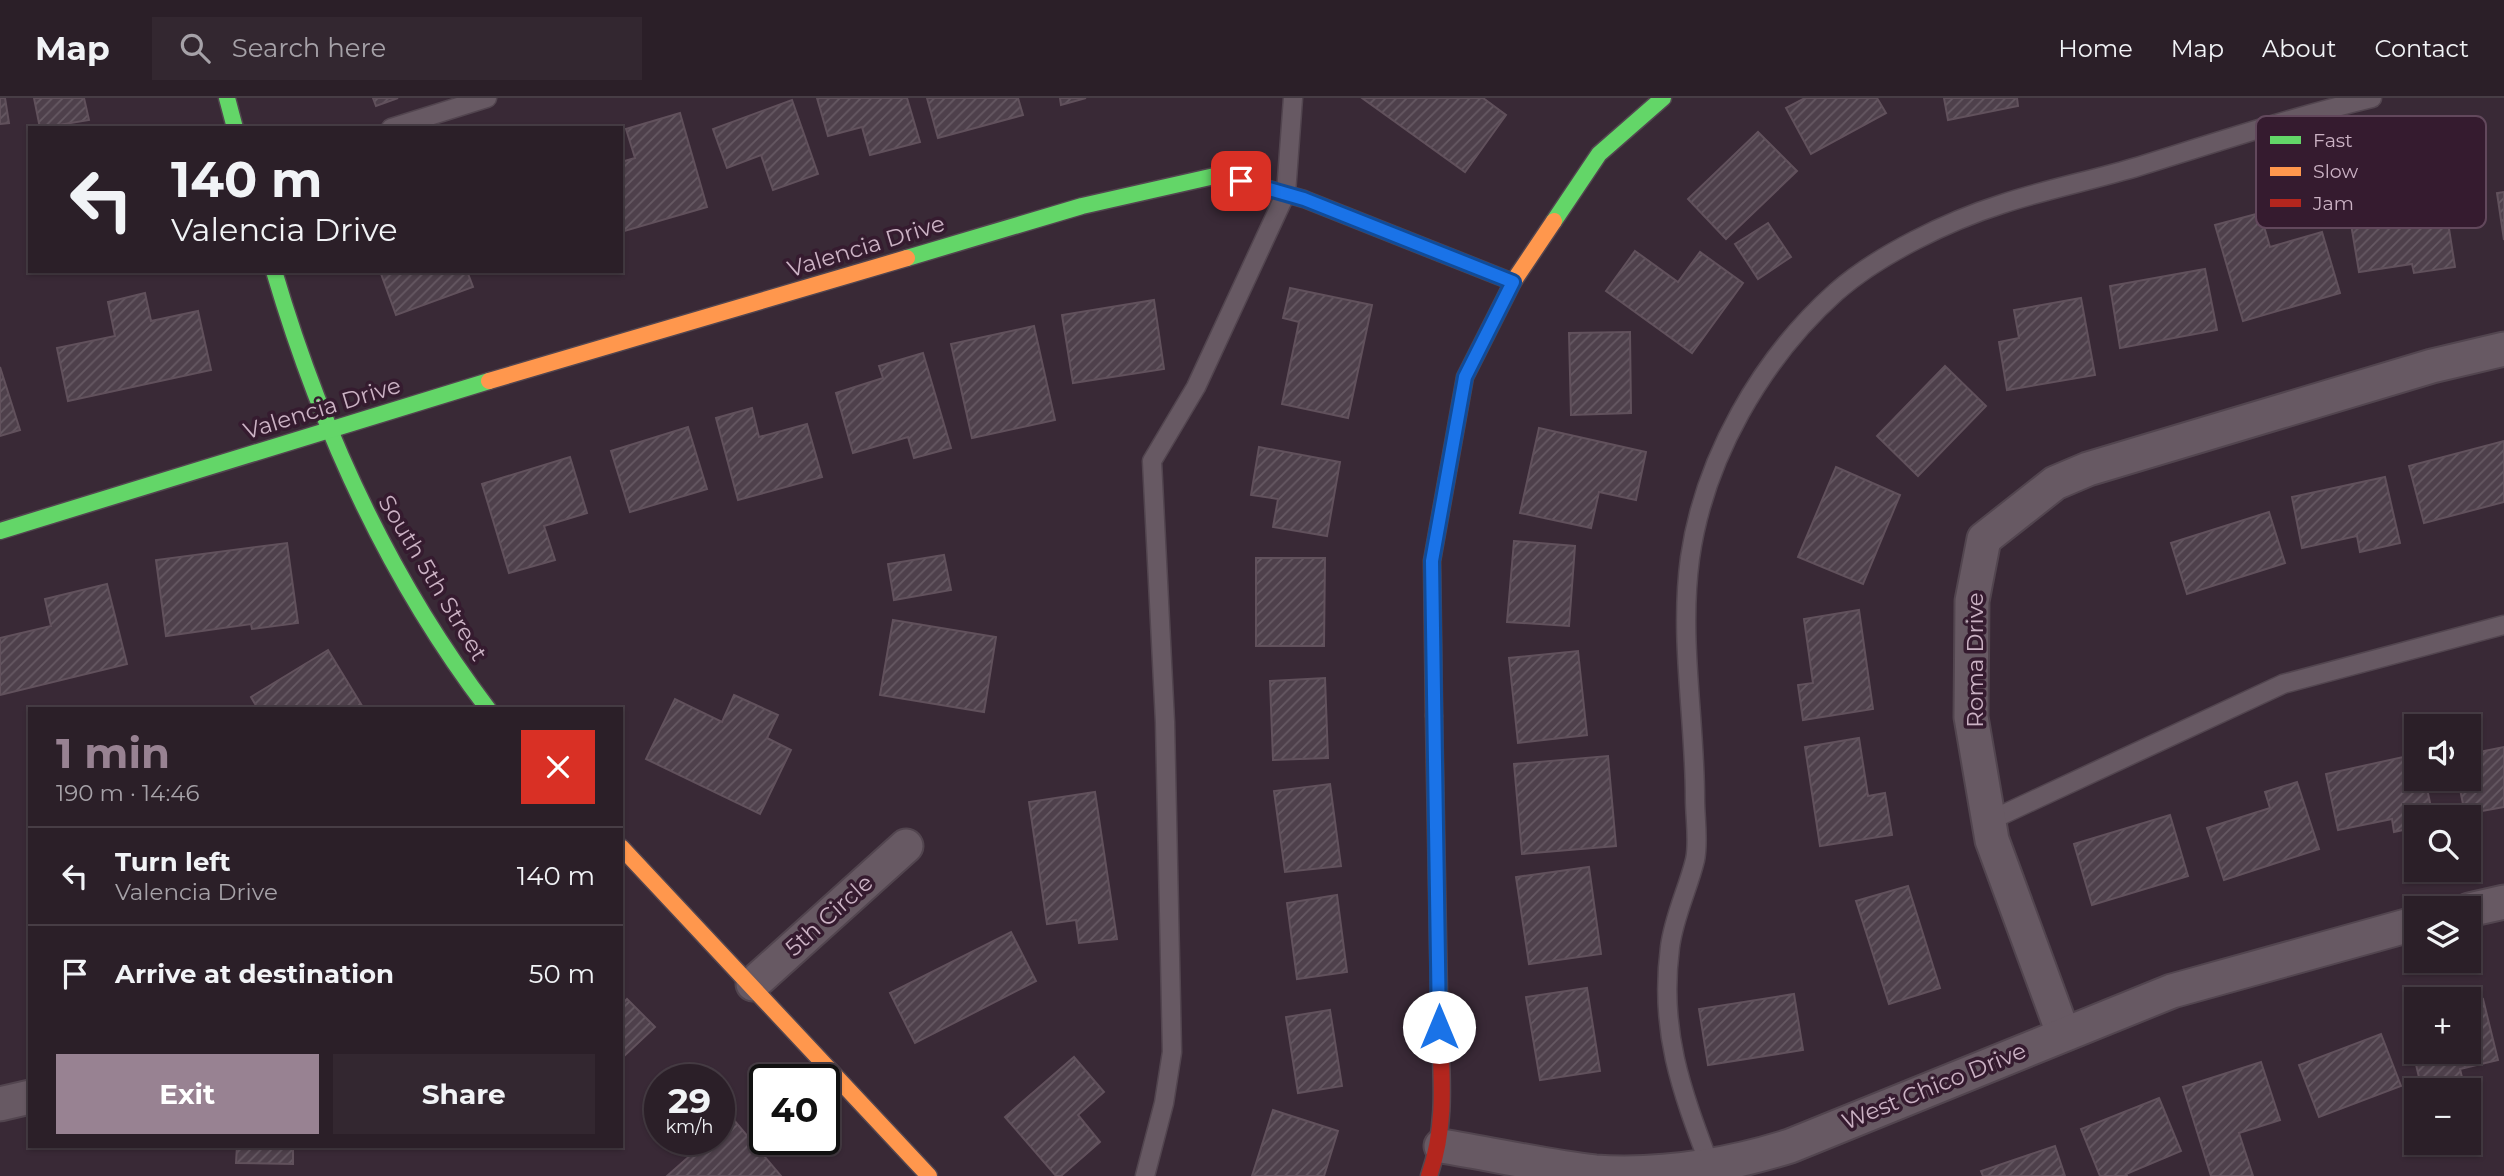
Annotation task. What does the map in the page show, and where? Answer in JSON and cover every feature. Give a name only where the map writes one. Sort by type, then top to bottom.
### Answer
[{"type":"street","points":[[227,98],[234,126]]},
{"type":"street","points":[[1435,1161],[1446,1097],[1439,1027],[1432,561],[1465,377],[1513,282],[1599,154],[1663,98]]},
{"type":"street","name":"Valencia Drive","points":[[0,531],[327,429],[1082,206],[1219,175],[1286,193],[1513,282]]},
{"type":"street","name":"South 5th Street","points":[[275,273],[327,429],[352,488],[390,560],[487,707]]},
{"type":"street","name":"Roma Drive","points":[[2063,1033],[1992,840],[1971,717],[1972,601],[1984,539],[2055,483],[2088,469],[2432,366],[2504,349]]},
{"type":"street","name":"5th Circle","points":[[753,984],[906,846]]},
{"type":"street","points":[[623,849],[753,984],[929,1176]]},
{"type":"street","points":[[2481,907],[2504,902]]},
{"type":"street","name":"West Chico Drive","points":[[1435,1161],[1596,1172],[1684,1170],[1737,1163],[1790,1146],[2172,991],[2404,927]]},
{"type":"street","points":[[0,1104],[28,1097]]},
{"type":"lane","points":[[397,126],[487,98]]},
{"type":"lane","points":[[1145,1176],[1164,1104],[1172,1052],[1166,722],[1152,461],[1196,387],[1286,193],[1293,98]]},
{"type":"lane","points":[[2304,116],[2372,98]]},
{"type":"lane","points":[[1710,1166],[1677,1079],[1667,1018],[1670,946],[1683,889],[1695,858],[1695,779],[1685,639],[1690,559],[1702,501],[1733,424],[1794,336],[1837,291],[1883,259],[1950,224],[2002,204],[2139,166],[2256,129]]},
{"type":"lane","points":[[1989,821],[2283,684],[2504,625]]},
{"type":"building","points":[[0,98],[5,98],[9,123],[0,124]]},
{"type":"building","points":[[34,98],[84,98],[89,120],[40,126]]},
{"type":"building","points":[[373,98],[398,98],[376,106]]},
{"type":"building","points":[[817,98],[907,98],[920,142],[870,155],[862,127],[828,136]]},
{"type":"building","points":[[927,98],[1018,98],[1023,115],[938,138]]},
{"type":"building","points":[[1060,98],[1086,98],[1061,105]]},
{"type":"building","points":[[1362,98],[1483,98],[1506,115],[1465,172]]},
{"type":"building","points":[[1805,98],[1877,98],[1886,113],[1811,154],[1786,108]]},
{"type":"building","points":[[1944,98],[2017,98],[2018,106],[1948,120]]},
{"type":"building","points":[[792,100],[818,174],[773,190],[761,155],[727,168],[713,129]]},
{"type":"building","points":[[680,113],[707,207],[623,231],[623,161],[635,158],[626,129]]},
{"type":"building","points":[[1758,132],[1797,171],[1726,239],[1688,199]]},
{"type":"building","points":[[2504,192],[2504,240],[2497,193]]},
{"type":"building","points":[[2256,214],[2256,228],[2264,228],[2270,247],[2322,232],[2340,293],[2243,321],[2215,225]]},
{"type":"building","points":[[1768,223],[1791,257],[1758,279],[1735,244]]},
{"type":"building","points":[[2352,228],[2449,228],[2455,267],[2414,273],[2412,264],[2359,272]]},
{"type":"building","points":[[1635,251],[1678,282],[1700,252],[1743,283],[1692,353],[1606,291]]},
{"type":"building","points":[[2205,269],[2217,330],[2120,348],[2110,286]]},
{"type":"building","points":[[381,273],[468,273],[473,287],[396,315]]},
{"type":"building","points":[[1290,288],[1372,305],[1348,418],[1282,404],[1299,322],[1283,318]]},
{"type":"building","points":[[145,293],[151,321],[198,311],[211,370],[68,401],[57,348],[115,336],[108,302]]},
{"type":"building","points":[[2081,298],[2095,375],[2007,390],[1999,342],[2019,338],[2014,310]]},
{"type":"building","points":[[1154,300],[1164,369],[1073,383],[1062,315]]},
{"type":"building","points":[[1034,326],[1055,420],[972,438],[951,344]]},
{"type":"building","points":[[1630,332],[1631,413],[1571,415],[1569,333]]},
{"type":"building","points":[[923,353],[951,448],[914,458],[908,437],[853,453],[836,393],[883,378],[879,366]]},
{"type":"building","points":[[1945,366],[1986,406],[1918,476],[1877,436]]},
{"type":"building","points":[[0,367],[20,430],[0,436]]},
{"type":"building","points":[[752,408],[759,437],[807,424],[822,477],[738,500],[716,418]]},
{"type":"building","points":[[688,427],[707,489],[630,512],[611,451]]},
{"type":"building","points":[[1539,428],[1646,452],[1636,500],[1599,492],[1591,528],[1520,513]]},
{"type":"building","points":[[2504,441],[2504,502],[2424,523],[2409,466]]},
{"type":"building","points":[[1259,447],[1340,462],[1327,536],[1273,527],[1278,499],[1251,495]]},
{"type":"building","points":[[570,457],[587,513],[544,526],[555,560],[509,573],[482,484]]},
{"type":"building","points":[[1836,467],[1900,495],[1863,584],[1798,557]]},
{"type":"building","points":[[2385,477],[2400,543],[2360,552],[2357,536],[2302,548],[2292,497]]},
{"type":"building","points":[[2269,512],[2285,563],[2187,594],[2171,543]]},
{"type":"building","points":[[1514,541],[1575,546],[1569,626],[1507,622]]},
{"type":"building","points":[[287,543],[298,623],[252,629],[251,624],[166,636],[156,560]]},
{"type":"building","points":[[944,555],[951,590],[894,600],[888,564]]},
{"type":"building","points":[[1256,558],[1325,558],[1324,646],[1256,646]]},
{"type":"building","points":[[107,584],[127,664],[0,695],[0,638],[51,626],[45,599]]},
{"type":"building","points":[[1859,610],[1873,709],[1803,720],[1798,685],[1813,683],[1804,619]]},
{"type":"building","points":[[893,620],[996,637],[984,712],[880,695]]},
{"type":"building","points":[[328,650],[363,707],[257,707],[251,697]]},
{"type":"building","points":[[1578,651],[1587,735],[1518,743],[1509,658]]},
{"type":"building","points":[[1325,678],[1328,758],[1273,760],[1270,681]]},
{"type":"building","points":[[734,695],[778,715],[767,738],[791,750],[760,814],[646,759],[675,699],[722,722]]},
{"type":"building","points":[[1859,738],[1868,796],[1885,793],[1892,835],[1820,846],[1805,747]]},
{"type":"building","points":[[2504,747],[2504,807],[2481,811],[2481,805],[2463,805],[2460,791],[2481,791],[2481,752]]},
{"type":"building","points":[[1608,756],[1616,846],[1522,854],[1514,764]]},
{"type":"building","points":[[2404,757],[2404,791],[2428,791],[2430,805],[2404,805],[2404,830],[2394,832],[2392,819],[2338,830],[2326,774]]},
{"type":"building","points":[[2297,782],[2319,849],[2224,880],[2207,828],[2270,808],[2265,792]]},
{"type":"building","points":[[1330,784],[1341,866],[1285,872],[1274,791]]},
{"type":"building","points":[[1095,792],[1117,939],[1079,943],[1076,920],[1047,924],[1029,802]]},
{"type":"building","points":[[2170,815],[2188,876],[2092,905],[2074,844]]},
{"type":"building","points":[[1589,867],[1601,954],[1529,964],[1516,877]]},
{"type":"building","points":[[1908,886],[1940,988],[1889,1004],[1856,901]]},
{"type":"building","points":[[1337,895],[1347,972],[1297,979],[1287,903]]},
{"type":"building","points":[[1011,932],[1036,981],[915,1043],[890,993]]},
{"type":"building","points":[[1587,988],[1600,1071],[1540,1080],[1526,997]]},
{"type":"building","points":[[1794,994],[1803,1050],[1708,1065],[1699,1009]]},
{"type":"building","points":[[627,999],[655,1027],[623,1057],[623,1003]]},
{"type":"building","points":[[2481,999],[2498,1060],[2460,1069],[2462,1078],[2419,1078],[2416,1064],[2481,1064]]},
{"type":"building","points":[[1330,1010],[1342,1086],[1298,1093],[1286,1017]]},
{"type":"building","points":[[2381,1034],[2401,1086],[2319,1117],[2299,1065]]},
{"type":"building","points":[[1074,1057],[1104,1092],[1078,1115],[1100,1142],[1061,1176],[1056,1176],[1005,1117]]},
{"type":"building","points":[[2261,1062],[2280,1120],[2239,1133],[2253,1176],[2211,1176],[2183,1087]]},
{"type":"building","points":[[2159,1098],[2181,1151],[2126,1174],[2127,1176],[2100,1176],[2081,1129]]},
{"type":"building","points":[[1273,1110],[1338,1131],[1324,1176],[1252,1176]]},
{"type":"building","points":[[735,1121],[749,1138],[749,1155],[763,1155],[781,1176],[667,1176],[691,1155],[735,1155]]},
{"type":"building","points":[[2055,1146],[2065,1176],[1983,1176],[1981,1171]]},
{"type":"building","points":[[237,1148],[293,1148],[293,1164],[236,1163]]},
{"type":"traffic: fast","points":[[227,98],[234,126]]},
{"type":"traffic: fast","points":[[1554,221],[1599,154],[1663,98]]},
{"type":"traffic: fast","points":[[907,258],[1082,206],[1219,175],[1226,177]]},
{"type":"traffic: fast","points":[[275,273],[313,387],[361,500],[419,608],[487,707]]},
{"type":"traffic: fast","points":[[0,531],[489,381]]},
{"type":"traffic: slow","points":[[1434,716],[1432,561],[1465,377],[1513,282],[1554,221]]},
{"type":"traffic: slow","points":[[489,381],[907,258]]},
{"type":"traffic: slow","points":[[623,849],[929,1176]]},
{"type":"traffic: jam","points":[[1226,177],[1304,199],[1513,282]]},
{"type":"traffic: jam","points":[[1429,1176],[1439,1132],[1442,1088],[1434,716]]},
{"type":"route","points":[[1241,181],[1304,199],[1513,282],[1465,377],[1432,561],[1439,1027]]}]
